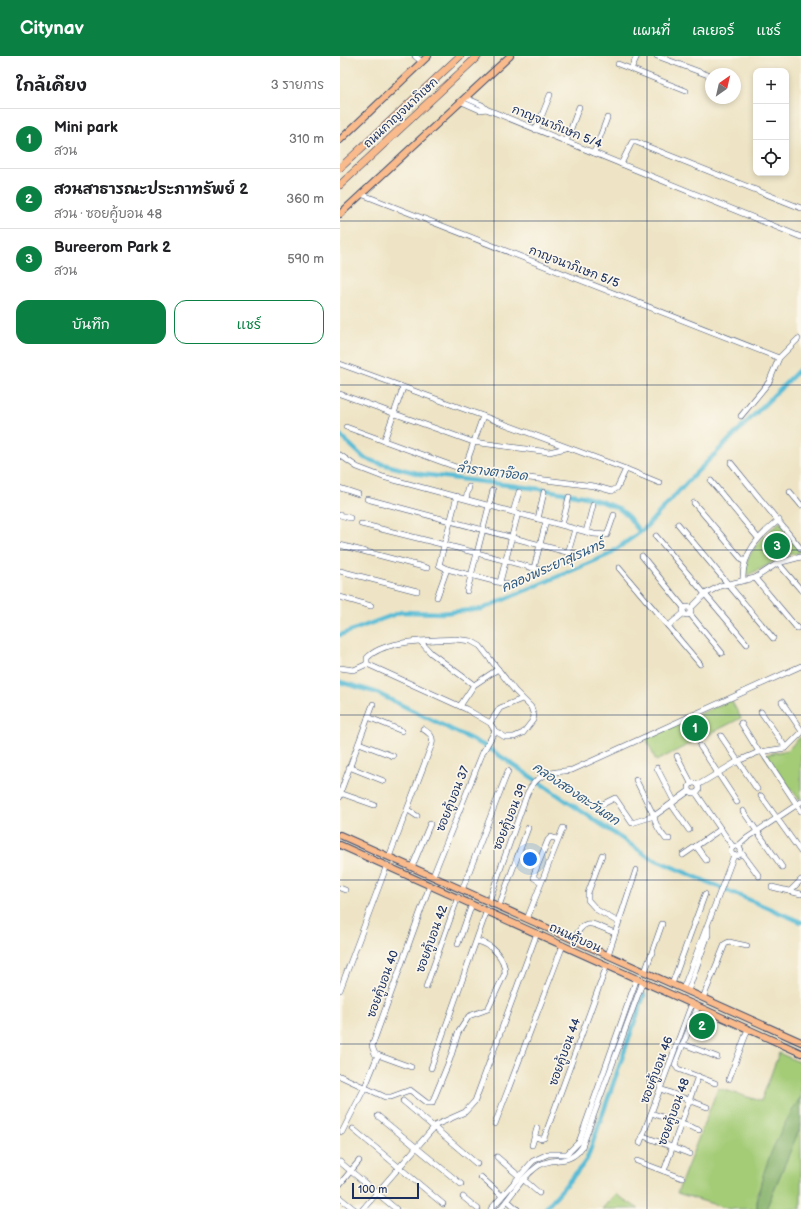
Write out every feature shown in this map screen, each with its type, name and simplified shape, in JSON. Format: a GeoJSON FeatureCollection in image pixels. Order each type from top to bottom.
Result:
{"type":"FeatureCollection","features":[{"type":"Feature","properties":{"kind":"highway","name":"ถนนกาญจนาภิเษก"},"geometry":{"type":"LineString","coordinates":[[340,168],[460,56]]}},
{"type":"Feature","properties":{"kind":"highway","name":"ถนนกาญจนาภิเษก"},"geometry":{"type":"LineString","coordinates":[[340,185],[478,56]]}},
{"type":"Feature","properties":{"kind":"main road"},"geometry":{"type":"LineString","coordinates":[[340,140],[428,56]]}},
{"type":"Feature","properties":{"kind":"main road"},"geometry":{"type":"LineString","coordinates":[[340,214],[510,56]]}},
{"type":"Feature","properties":{"kind":"main road","name":"ถนนคู้บอน"},"geometry":{"type":"LineString","coordinates":[[340,835],[801,1042]]}},
{"type":"Feature","properties":{"kind":"main road","name":"ถนนคู้บอน"},"geometry":{"type":"LineString","coordinates":[[340,844],[801,1053]]}},
{"type":"Feature","properties":{"kind":"street"},"geometry":{"type":"LineString","coordinates":[[415,56],[422,62]]}},
{"type":"Feature","properties":{"kind":"street"},"geometry":{"type":"LineString","coordinates":[[631,69],[637,56]]}},
{"type":"Feature","properties":{"kind":"street"},"geometry":{"type":"LineString","coordinates":[[657,56],[705,74]]}},
{"type":"Feature","properties":{"kind":"street"},"geometry":{"type":"LineString","coordinates":[[618,64],[686,90]]}},
{"type":"Feature","properties":{"kind":"street"},"geometry":{"type":"LineString","coordinates":[[536,130],[550,95]]}},
{"type":"Feature","properties":{"kind":"street","name":"กาญจนาภิเษก 5/4"},"geometry":{"type":"LineString","coordinates":[[464,100],[482,105],[486,109],[536,130],[801,237]]}},
{"type":"Feature","properties":{"kind":"street"},"geometry":{"type":"LineString","coordinates":[[566,142],[579,107]]}},
{"type":"Feature","properties":{"kind":"street"},"geometry":{"type":"LineString","coordinates":[[594,153],[608,118]]}},
{"type":"Feature","properties":{"kind":"street"},"geometry":{"type":"LineString","coordinates":[[621,164],[629,145],[636,142],[801,208]]}},
{"type":"Feature","properties":{"kind":"street","name":"กาญจนาภิเษก 5/5"},"geometry":{"type":"LineString","coordinates":[[362,194],[779,358]]}},
{"type":"Feature","properties":{"kind":"street"},"geometry":{"type":"LineString","coordinates":[[741,416],[769,382],[779,358],[798,339]]}},
{"type":"Feature","properties":{"kind":"street"},"geometry":{"type":"LineString","coordinates":[[340,364],[660,482]]}},
{"type":"Feature","properties":{"kind":"street"},"geometry":{"type":"LineString","coordinates":[[384,441],[403,388]]}},
{"type":"Feature","properties":{"kind":"street"},"geometry":{"type":"LineString","coordinates":[[340,394],[473,442],[549,452],[566,448]]}},
{"type":"Feature","properties":{"kind":"street"},"geometry":{"type":"LineString","coordinates":[[464,470],[483,416]]}},
{"type":"Feature","properties":{"kind":"street"},"geometry":{"type":"LineString","coordinates":[[346,427],[464,470],[594,486],[612,491],[617,488],[626,469]]}},
{"type":"Feature","properties":{"kind":"street"},"geometry":{"type":"LineString","coordinates":[[340,455],[357,468],[369,472],[586,532],[606,536],[614,515]]}},
{"type":"Feature","properties":{"kind":"street"},"geometry":{"type":"LineString","coordinates":[[731,463],[779,520],[801,549]]}},
{"type":"Feature","properties":{"kind":"street"},"geometry":{"type":"LineString","coordinates":[[711,481],[758,538]]}},
{"type":"Feature","properties":{"kind":"street"},"geometry":{"type":"LineString","coordinates":[[466,498],[469,487]]}},
{"type":"Feature","properties":{"kind":"street"},"geometry":{"type":"LineString","coordinates":[[340,488],[358,494]]}},
{"type":"Feature","properties":{"kind":"street"},"geometry":{"type":"LineString","coordinates":[[468,590],[493,490]]}},
{"type":"Feature","properties":{"kind":"street"},"geometry":{"type":"LineString","coordinates":[[500,582],[506,561],[519,492]]}},
{"type":"Feature","properties":{"kind":"street"},"geometry":{"type":"LineString","coordinates":[[538,519],[544,492]]}},
{"type":"Feature","properties":{"kind":"street"},"geometry":{"type":"LineString","coordinates":[[790,492],[801,505]]}},
{"type":"Feature","properties":{"kind":"street"},"geometry":{"type":"LineString","coordinates":[[458,496],[439,564],[447,569],[472,574],[509,585]]}},
{"type":"Feature","properties":{"kind":"street"},"geometry":{"type":"LineString","coordinates":[[562,525],[569,498]]}},
{"type":"Feature","properties":{"kind":"street"},"geometry":{"type":"LineString","coordinates":[[367,499],[578,555]]}},
{"type":"Feature","properties":{"kind":"street"},"geometry":{"type":"LineString","coordinates":[[694,502],[744,562]]}},
{"type":"Feature","properties":{"kind":"street"},"geometry":{"type":"LineString","coordinates":[[586,532],[593,505]]}},
{"type":"Feature","properties":{"kind":"street"},"geometry":{"type":"LineString","coordinates":[[340,515],[350,518]]}},
{"type":"Feature","properties":{"kind":"street"},"geometry":{"type":"LineString","coordinates":[[743,580],[744,562],[758,538],[779,520]]}},
{"type":"Feature","properties":{"kind":"street"},"geometry":{"type":"LineString","coordinates":[[534,568],[546,521]]}},
{"type":"Feature","properties":{"kind":"street"},"geometry":{"type":"LineString","coordinates":[[361,524],[544,571]]}},
{"type":"Feature","properties":{"kind":"street"},"geometry":{"type":"LineString","coordinates":[[678,524],[774,638]]}},
{"type":"Feature","properties":{"kind":"street"},"geometry":{"type":"LineString","coordinates":[[568,552],[575,529]]}},
{"type":"Feature","properties":{"kind":"street"},"geometry":{"type":"LineString","coordinates":[[656,536],[747,644]]}},
{"type":"Feature","properties":{"kind":"street"},"geometry":{"type":"LineString","coordinates":[[340,545],[427,568]]}},
{"type":"Feature","properties":{"kind":"street"},"geometry":{"type":"LineString","coordinates":[[642,556],[684,610],[690,611],[722,653]]}},
{"type":"Feature","properties":{"kind":"street"},"geometry":{"type":"LineString","coordinates":[[690,611],[706,594],[728,584],[755,578],[778,563],[801,557]]}},
{"type":"Feature","properties":{"kind":"street"},"geometry":{"type":"LineString","coordinates":[[778,563],[801,590]]}},
{"type":"Feature","properties":{"kind":"street"},"geometry":{"type":"LineString","coordinates":[[619,568],[700,664]]}},
{"type":"Feature","properties":{"kind":"street"},"geometry":{"type":"LineString","coordinates":[[437,597],[447,569]]}},
{"type":"Feature","properties":{"kind":"street"},"geometry":{"type":"LineString","coordinates":[[340,571],[417,591]]}},
{"type":"Feature","properties":{"kind":"street"},"geometry":{"type":"LineString","coordinates":[[755,578],[797,628]]}},
{"type":"Feature","properties":{"kind":"street"},"geometry":{"type":"LineString","coordinates":[[340,598],[371,606]]}},
{"type":"Feature","properties":{"kind":"street"},"geometry":{"type":"LineString","coordinates":[[668,626],[684,610]]}},
{"type":"Feature","properties":{"kind":"street"},"geometry":{"type":"LineString","coordinates":[[340,668],[354,670],[367,664],[460,706],[490,723],[495,731],[509,738],[519,736],[527,730],[534,716],[531,707],[522,699],[480,646],[471,641],[454,639],[403,642],[373,653],[368,658],[367,664]]}},
{"type":"Feature","properties":{"kind":"street"},"geometry":{"type":"LineString","coordinates":[[420,641],[431,653],[474,685]]}},
{"type":"Feature","properties":{"kind":"street","name":"ซอยคู้บอน 39"},"geometry":{"type":"LineString","coordinates":[[489,901],[532,785],[541,777],[554,771],[572,770],[598,759],[801,666]]}},
{"type":"Feature","properties":{"kind":"street"},"geometry":{"type":"LineString","coordinates":[[460,706],[474,685],[498,669]]}},
{"type":"Feature","properties":{"kind":"street"},"geometry":{"type":"LineString","coordinates":[[490,723],[500,708],[522,699]]}},
{"type":"Feature","properties":{"kind":"street"},"geometry":{"type":"LineString","coordinates":[[782,702],[801,730]]}},
{"type":"Feature","properties":{"kind":"street"},"geometry":{"type":"LineString","coordinates":[[374,704],[358,743],[341,792],[374,805]]}},
{"type":"Feature","properties":{"kind":"street"},"geometry":{"type":"LineString","coordinates":[[761,712],[786,748]]}},
{"type":"Feature","properties":{"kind":"street"},"geometry":{"type":"LineString","coordinates":[[368,717],[402,731]]}},
{"type":"Feature","properties":{"kind":"street"},"geometry":{"type":"LineString","coordinates":[[740,723],[799,803],[801,811]]}},
{"type":"Feature","properties":{"kind":"street"},"geometry":{"type":"LineString","coordinates":[[389,857],[433,741],[431,735],[422,729]]}},
{"type":"Feature","properties":{"kind":"street","name":"ซอยคู้บอน 37"},"geometry":{"type":"LineString","coordinates":[[433,876],[488,742],[495,731]]}},
{"type":"Feature","properties":{"kind":"street"},"geometry":{"type":"LineString","coordinates":[[691,784],[695,783],[698,785],[738,761],[760,752],[786,748],[801,733]]}},
{"type":"Feature","properties":{"kind":"street"},"geometry":{"type":"LineString","coordinates":[[721,736],[757,789]]}},
{"type":"Feature","properties":{"kind":"street"},"geometry":{"type":"LineString","coordinates":[[358,743],[393,756]]}},
{"type":"Feature","properties":{"kind":"street"},"geometry":{"type":"LineString","coordinates":[[700,746],[737,802]]}},
{"type":"Feature","properties":{"kind":"street"},"geometry":{"type":"LineString","coordinates":[[597,807],[615,798],[632,823],[654,816],[689,791],[691,784],[677,756]]}},
{"type":"Feature","properties":{"kind":"street"},"geometry":{"type":"LineString","coordinates":[[350,767],[384,781]]}},
{"type":"Feature","properties":{"kind":"street"},"geometry":{"type":"LineString","coordinates":[[657,768],[672,803],[689,830]]}},
{"type":"Feature","properties":{"kind":"street"},"geometry":{"type":"LineString","coordinates":[[462,890],[508,770]]}},
{"type":"Feature","properties":{"kind":"street"},"geometry":{"type":"LineString","coordinates":[[636,780],[654,816],[655,823],[666,839],[669,839]]}},
{"type":"Feature","properties":{"kind":"street"},"geometry":{"type":"LineString","coordinates":[[696,792],[699,789],[698,785]]}},
{"type":"Feature","properties":{"kind":"street"},"geometry":{"type":"LineString","coordinates":[[689,791],[692,793],[696,792]]}},
{"type":"Feature","properties":{"kind":"street"},"geometry":{"type":"LineString","coordinates":[[696,792],[721,829],[759,876]]}},
{"type":"Feature","properties":{"kind":"street"},"geometry":{"type":"LineString","coordinates":[[761,796],[801,852]]}},
{"type":"Feature","properties":{"kind":"street"},"geometry":{"type":"LineString","coordinates":[[686,990],[703,933],[708,927],[734,855],[731,852],[736,846],[799,803]]}},
{"type":"Feature","properties":{"kind":"street"},"geometry":{"type":"LineString","coordinates":[[408,810],[417,816]]}},
{"type":"Feature","properties":{"kind":"street"},"geometry":{"type":"LineString","coordinates":[[743,811],[782,867]]}},
{"type":"Feature","properties":{"kind":"street"},"geometry":{"type":"LineString","coordinates":[[412,867],[430,824]]}},
{"type":"Feature","properties":{"kind":"street"},"geometry":{"type":"LineString","coordinates":[[499,906],[528,828]]}},
{"type":"Feature","properties":{"kind":"street"},"geometry":{"type":"LineString","coordinates":[[527,919],[557,839],[563,828]]}},
{"type":"Feature","properties":{"kind":"street"},"geometry":{"type":"LineString","coordinates":[[684,855],[721,829]]}},
{"type":"Feature","properties":{"kind":"street"},"geometry":{"type":"LineString","coordinates":[[541,882],[534,878],[534,874],[548,840],[551,837],[557,839]]}},
{"type":"Feature","properties":{"kind":"street"},"geometry":{"type":"LineString","coordinates":[[696,846],[706,860]]}},
{"type":"Feature","properties":{"kind":"street"},"geometry":{"type":"LineString","coordinates":[[734,855],[739,855],[741,852]]}},
{"type":"Feature","properties":{"kind":"street"},"geometry":{"type":"LineString","coordinates":[[602,855],[588,893],[588,900],[597,910],[618,922]]}},
{"type":"Feature","properties":{"kind":"street"},"geometry":{"type":"LineString","coordinates":[[340,990],[386,865]]}},
{"type":"Feature","properties":{"kind":"street"},"geometry":{"type":"LineString","coordinates":[[608,955],[636,870]]}},
{"type":"Feature","properties":{"kind":"street"},"geometry":{"type":"LineString","coordinates":[[790,891],[801,880]]}},
{"type":"Feature","properties":{"kind":"street","name":"ซอยคู้บอน 40"},"geometry":{"type":"LineString","coordinates":[[378,1055],[373,1052],[372,1046],[430,885]]}},
{"type":"Feature","properties":{"kind":"street"},"geometry":{"type":"LineString","coordinates":[[772,887],[801,894]]}},
{"type":"Feature","properties":{"kind":"street"},"geometry":{"type":"LineString","coordinates":[[672,984],[705,894]]}},
{"type":"Feature","properties":{"kind":"street","name":"ซอยคู้บอน 42"},"geometry":{"type":"LineString","coordinates":[[426,987],[458,897]]}},
{"type":"Feature","properties":{"kind":"street"},"geometry":{"type":"LineString","coordinates":[[458,944],[472,904]]}},
{"type":"Feature","properties":{"kind":"street"},"geometry":{"type":"LineString","coordinates":[[431,1068],[487,910]]}},
{"type":"Feature","properties":{"kind":"street"},"geometry":{"type":"LineString","coordinates":[[574,940],[580,927],[585,924],[615,933]]}},
{"type":"Feature","properties":{"kind":"street"},"geometry":{"type":"LineString","coordinates":[[645,972],[662,924]]}},
{"type":"Feature","properties":{"kind":"street"},"geometry":{"type":"LineString","coordinates":[[363,1209],[415,1147],[434,1127],[442,1121],[465,1112],[475,1101],[537,933]]}},
{"type":"Feature","properties":{"kind":"street"},"geometry":{"type":"LineString","coordinates":[[340,1076],[388,1098],[410,1090],[427,1104],[431,1104],[434,1101],[458,1033],[469,1016],[488,1009],[505,973],[505,967],[497,952],[489,945],[477,941]]}},
{"type":"Feature","properties":{"kind":"street"},"geometry":{"type":"LineString","coordinates":[[704,998],[725,944],[729,942],[747,946]]}},
{"type":"Feature","properties":{"kind":"street"},"geometry":{"type":"LineString","coordinates":[[495,1124],[563,945]]}},
{"type":"Feature","properties":{"kind":"street","name":"ซอยคู้บอน 44"},"geometry":{"type":"LineString","coordinates":[[534,1137],[541,1139],[544,1138],[607,965]]}},
{"type":"Feature","properties":{"kind":"street"},"geometry":{"type":"LineString","coordinates":[[580,1146],[637,978]]}},
{"type":"Feature","properties":{"kind":"street"},"geometry":{"type":"LineString","coordinates":[[491,1209],[502,1196],[537,1166],[544,1163],[571,1158],[577,1154],[643,981]]}},
{"type":"Feature","properties":{"kind":"street","name":"ซอยคู้บอน 48"},"geometry":{"type":"LineString","coordinates":[[664,1171],[698,1076],[675,1066],[695,1005]]}},
{"type":"Feature","properties":{"kind":"street","name":"ซอยคู้บอน 46"},"geometry":{"type":"LineString","coordinates":[[640,1144],[695,1005]]}},
{"type":"Feature","properties":{"kind":"street"},"geometry":{"type":"LineString","coordinates":[[729,1079],[748,1029]]}},
{"type":"Feature","properties":{"kind":"street"},"geometry":{"type":"LineString","coordinates":[[683,1044],[717,1057]]}},
{"type":"Feature","properties":{"kind":"street"},"geometry":{"type":"LineString","coordinates":[[342,1132],[365,1088],[378,1055],[411,1066]]}},
{"type":"Feature","properties":{"kind":"street"},"geometry":{"type":"LineString","coordinates":[[698,1076],[715,1083]]}},
{"type":"Feature","properties":{"kind":"street"},"geometry":{"type":"LineString","coordinates":[[663,1090],[707,1107]]}},
{"type":"Feature","properties":{"kind":"street"},"geometry":{"type":"LineString","coordinates":[[403,1101],[477,1164]]}},
{"type":"Feature","properties":{"kind":"street"},"geometry":{"type":"LineString","coordinates":[[654,1114],[699,1130]]}},
{"type":"Feature","properties":{"kind":"street"},"geometry":{"type":"LineString","coordinates":[[378,1116],[461,1184]]}},
{"type":"Feature","properties":{"kind":"street"},"geometry":{"type":"LineString","coordinates":[[532,1145],[538,1128]]}},
{"type":"Feature","properties":{"kind":"street"},"geometry":{"type":"LineString","coordinates":[[354,1129],[443,1204]]}},
{"type":"Feature","properties":{"kind":"street"},"geometry":{"type":"LineString","coordinates":[[646,1137],[690,1154]]}},
{"type":"Feature","properties":{"kind":"street"},"geometry":{"type":"LineString","coordinates":[[498,1157],[539,1193]]}},
{"type":"Feature","properties":{"kind":"street"},"geometry":{"type":"LineString","coordinates":[[340,1184],[359,1161]]}},
{"type":"Feature","properties":{"kind":"street"},"geometry":{"type":"LineString","coordinates":[[637,1161],[682,1178]]}},
{"type":"Feature","properties":{"kind":"street"},"geometry":{"type":"LineString","coordinates":[[340,1162],[396,1209]]}},
{"type":"Feature","properties":{"kind":"street"},"geometry":{"type":"LineString","coordinates":[[481,1177],[502,1196]]}},
{"type":"Feature","properties":{"kind":"street"},"geometry":{"type":"LineString","coordinates":[[500,1209],[508,1200],[522,1178]]}},
{"type":"Feature","properties":{"kind":"street"},"geometry":{"type":"LineString","coordinates":[[463,1197],[478,1209]]}},
{"type":"Feature","properties":{"kind":"street"},"geometry":{"type":"LineString","coordinates":[[340,1198],[354,1209]]}},
{"type":"Feature","properties":{"kind":"street"},"geometry":{"type":"LineString","coordinates":[[508,1200],[517,1209]]}},
{"type":"Feature","properties":{"kind":"green space"},"geometry":{"type":"Polygon","coordinates":[[[780,522],[801,549],[799,553],[791,554],[744,576],[745,567],[756,546],[767,533],[780,522]]]}},
{"type":"Feature","properties":{"kind":"green space"},"geometry":{"type":"Polygon","coordinates":[[[731,700],[741,718],[656,761],[646,738],[731,700]]]}},
{"type":"Feature","properties":{"kind":"green space"},"geometry":{"type":"Polygon","coordinates":[[[801,736],[801,798],[799,799],[764,755],[788,750],[801,736]]]}},
{"type":"Feature","properties":{"kind":"green space"},"geometry":{"type":"Polygon","coordinates":[[[700,1008],[715,1016],[705,1040],[689,1034],[700,1008]]]}},
{"type":"Feature","properties":{"kind":"green space"},"geometry":{"type":"Polygon","coordinates":[[[779,1053],[801,1063],[801,1098],[757,1194],[757,1209],[729,1209],[677,1193],[718,1088],[761,1101],[779,1053]]]}},
{"type":"Feature","properties":{"kind":"green space"},"geometry":{"type":"Polygon","coordinates":[[[800,1098],[801,1124],[799,1130],[766,1209],[757,1209],[758,1195],[766,1166],[785,1123],[800,1098]]]}},
{"type":"Feature","properties":{"kind":"green space"},"geometry":{"type":"Polygon","coordinates":[[[801,1124],[801,1209],[766,1209],[799,1130],[801,1124]]]}},
{"type":"Feature","properties":{"kind":"green space"},"geometry":{"type":"Polygon","coordinates":[[[615,1194],[639,1209],[602,1209],[615,1194]]]}},
{"type":"Feature","properties":{"kind":"waterway","name":"คลองพระยาสุเรนทร์"},"geometry":{"type":"LineString","coordinates":[[340,635],[401,612],[442,613],[482,609],[608,555],[643,530],[693,476],[801,368]]}},
{"type":"Feature","properties":{"kind":"waterway","name":"ลำรางตาจ๊อด"},"geometry":{"type":"LineString","coordinates":[[340,435],[364,458],[420,474],[540,489],[582,496],[602,502],[618,508],[627,515],[640,532]]}},
{"type":"Feature","properties":{"kind":"waterway","name":"คลองสองตะวันตก"},"geometry":{"type":"LineString","coordinates":[[340,682],[375,692],[487,747],[649,857],[801,922]]}},
{"type":"Feature","properties":{"kind":"waterway"},"geometry":{"type":"LineString","coordinates":[[545,1209],[587,1159],[644,995]]}},
{"type":"Feature","properties":{"kind":"place","name":"Bureerom Park 2"},"geometry":{"type":"Point","coordinates":[777,546]}},
{"type":"Feature","properties":{"kind":"place","name":"Mini park"},"geometry":{"type":"Point","coordinates":[695,728]}},
{"type":"Feature","properties":{"kind":"place","name":"สวนสาธารณะประภาทรัพย์ 2"},"geometry":{"type":"Point","coordinates":[702,1026]}}]}
